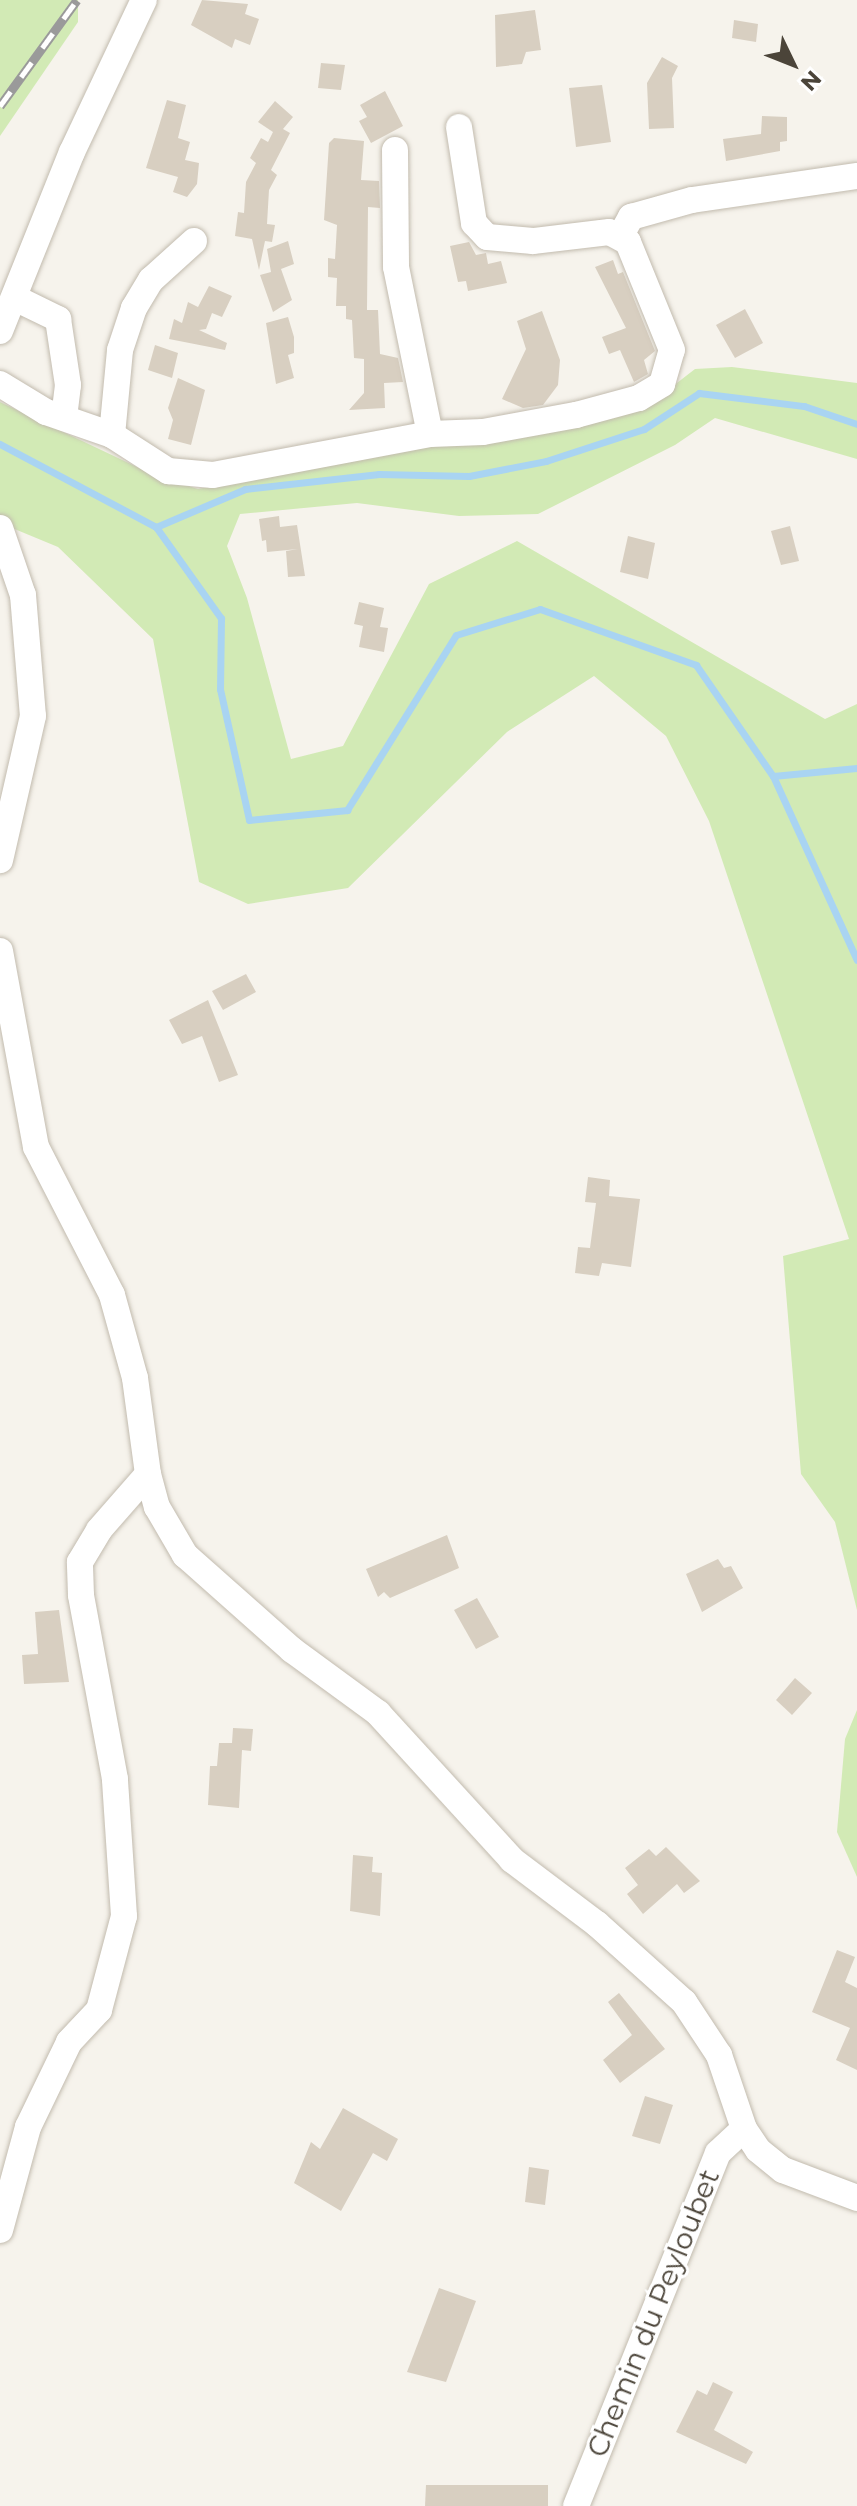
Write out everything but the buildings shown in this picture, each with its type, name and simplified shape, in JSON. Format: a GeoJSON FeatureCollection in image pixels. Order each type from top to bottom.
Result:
{"type":"FeatureCollection","features":[{"type":"Feature","properties":{"kind":"street"},"geometry":{"type":"LineString","coordinates":[[0,331],[17,299],[72,152],[144,0]]}},
{"type":"Feature","properties":{"kind":"street"},"geometry":{"type":"LineString","coordinates":[[0,384],[64,418],[112,435],[168,471],[213,475],[430,434],[483,432],[576,415],[639,398],[662,384],[672,350],[628,242],[621,235],[533,241],[487,237],[474,223],[459,127]]}},
{"type":"Feature","properties":{"kind":"street"},"geometry":{"type":"LineString","coordinates":[[395,150],[396,267],[430,434]]}},
{"type":"Feature","properties":{"kind":"street"},"geometry":{"type":"LineString","coordinates":[[621,235],[631,217],[692,200],[857,176]]}},
{"type":"Feature","properties":{"kind":"street"},"geometry":{"type":"LineString","coordinates":[[112,435],[120,350],[134,308],[151,280],[194,241]]}},
{"type":"Feature","properties":{"kind":"street"},"geometry":{"type":"LineString","coordinates":[[17,299],[58,319],[68,385],[64,418]]}},
{"type":"Feature","properties":{"kind":"street"},"geometry":{"type":"LineString","coordinates":[[0,528],[23,595],[33,716],[0,860]]}},
{"type":"Feature","properties":{"kind":"street"},"geometry":{"type":"LineString","coordinates":[[0,951],[36,1147],[112,1295],[135,1378],[148,1474],[157,1507],[185,1555],[292,1650],[378,1713],[512,1860],[597,1924],[684,2002],[719,2055],[744,2129],[758,2150],[783,2170],[857,2198]]}},
{"type":"Feature","properties":{"kind":"street"},"geometry":{"type":"LineString","coordinates":[[0,2230],[28,2127],[69,2042],[99,2010],[124,1916],[115,1779],[81,1595],[80,1562],[99,1530],[148,1474]]}},
{"type":"Feature","properties":{"kind":"street","name":"Chemin du Peyloubet"},"geometry":{"type":"LineString","coordinates":[[576,2506],[718,2153],[744,2129]]}},
{"type":"Feature","properties":{"kind":"green space"},"geometry":{"type":"Polygon","coordinates":[[[0,0],[78,0],[78,22],[0,136],[0,0]]]}},
{"type":"Feature","properties":{"kind":"green space"},"geometry":{"type":"Polygon","coordinates":[[[732,367],[857,383],[857,459],[715,418],[675,445],[538,514],[459,516],[357,503],[240,514],[227,546],[247,598],[291,759],[343,746],[429,584],[517,541],[825,719],[857,704],[857,1610],[835,1522],[801,1474],[783,1256],[849,1239],[709,821],[666,736],[594,676],[507,732],[348,888],[248,904],[199,882],[153,639],[58,547],[0,523],[0,402],[156,476],[198,489],[655,400],[695,369],[732,367]]]}},
{"type":"Feature","properties":{"kind":"green space"},"geometry":{"type":"Polygon","coordinates":[[[857,1710],[857,1877],[837,1832],[845,1739],[857,1710]]]}},
{"type":"Feature","properties":{"kind":"waterway"},"geometry":{"type":"LineString","coordinates":[[156,527],[245,489],[379,474],[469,476],[546,461],[644,429],[699,393],[804,406],[857,424]]}},
{"type":"Feature","properties":{"kind":"waterway"},"geometry":{"type":"LineString","coordinates":[[0,444],[156,527],[221,618],[220,689],[249,820],[347,810],[456,635],[540,609],[696,665],[773,776],[857,960]]}},
{"type":"Feature","properties":{"kind":"waterway"},"geometry":{"type":"LineString","coordinates":[[773,776],[857,768]]}},
{"type":"Feature","properties":{"kind":"railway"},"geometry":{"type":"LineString","coordinates":[[0,106],[77,0]]}}]}
